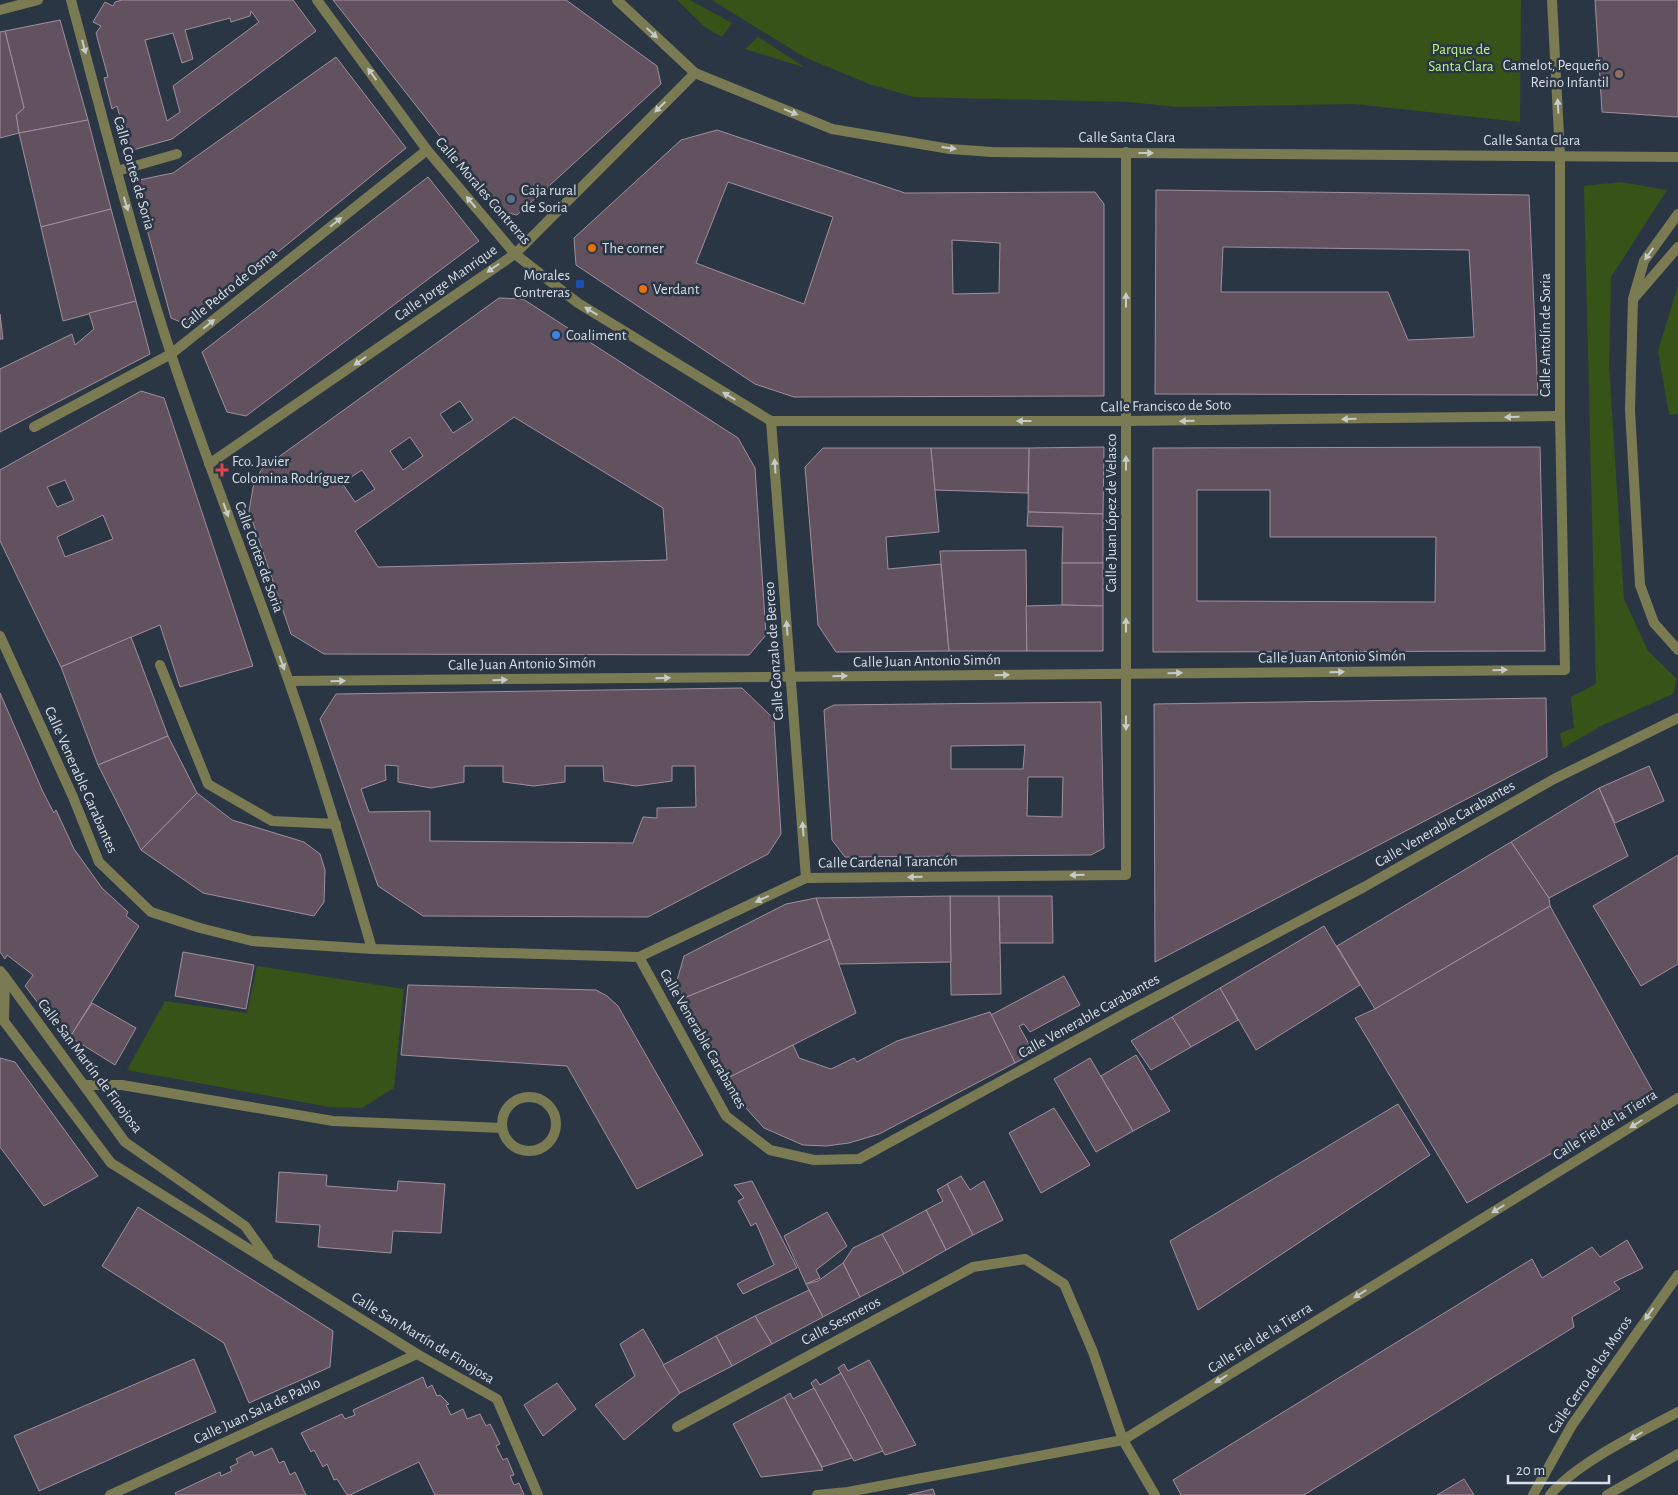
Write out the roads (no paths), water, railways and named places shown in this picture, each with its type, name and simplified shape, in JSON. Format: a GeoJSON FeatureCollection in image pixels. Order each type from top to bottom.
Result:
{"type":"FeatureCollection","features":[{"type":"Feature","properties":{"kind":"street"},"geometry":{"type":"LineString","coordinates":[[0,10],[38,0]]}},
{"type":"Feature","properties":{"kind":"street","name":"Calle Cortes de Soria"},"geometry":{"type":"LineString","coordinates":[[71,0],[116,172],[171,354],[289,682],[336,824],[372,950]]}},
{"type":"Feature","properties":{"kind":"street","name":"Calle Morales Contreras"},"geometry":{"type":"LineString","coordinates":[[317,0],[427,150],[515,254],[578,303],[771,421]]}},
{"type":"Feature","properties":{"kind":"street","name":"Calle Santa Clara"},"geometry":{"type":"LineString","coordinates":[[617,0],[694,72],[832,129],[950,149],[992,152],[1678,157]]}},
{"type":"Feature","properties":{"kind":"street","name":"Calle Antolín de Soria"},"geometry":{"type":"LineString","coordinates":[[1552,0],[1560,155],[1560,416],[1565,670]]}},
{"type":"Feature","properties":{"kind":"street","name":"Calle Jorge Manrique"},"geometry":{"type":"LineString","coordinates":[[209,464],[515,254],[694,72]]}},
{"type":"Feature","properties":{"kind":"street","name":"Calle Pedro de Osma"},"geometry":{"type":"LineString","coordinates":[[34,427],[171,354],[427,150]]}},
{"type":"Feature","properties":{"kind":"street","name":"Calle Juan López de Velasco"},"geometry":{"type":"LineString","coordinates":[[1126,152],[1126,874]]}},
{"type":"Feature","properties":{"kind":"street"},"geometry":{"type":"LineString","coordinates":[[116,172],[178,154]]}},
{"type":"Feature","properties":{"kind":"street"},"geometry":{"type":"LineString","coordinates":[[1678,214],[1644,261],[1633,299],[1630,410],[1640,585],[1654,623],[1678,650]]}},
{"type":"Feature","properties":{"kind":"street"},"geometry":{"type":"LineString","coordinates":[[1633,299],[1678,247]]}},
{"type":"Feature","properties":{"kind":"street","name":"Calle Francisco de Soto"},"geometry":{"type":"LineString","coordinates":[[771,421],[1126,421],[1560,416]]}},
{"type":"Feature","properties":{"kind":"street","name":"Calle Gonzalo de Berceo"},"geometry":{"type":"LineString","coordinates":[[771,421],[806,878]]}},
{"type":"Feature","properties":{"kind":"street","name":"Calle Venerable Carabantes"},"geometry":{"type":"LineString","coordinates":[[0,636],[74,797],[99,862],[152,912],[200,928],[252,941],[372,950],[639,956],[726,1116],[770,1150],[814,1160],[859,1159],[1128,1011],[1364,888],[1554,779],[1678,718]]}},
{"type":"Feature","properties":{"kind":"street"},"geometry":{"type":"LineString","coordinates":[[160,665],[208,784],[272,822],[336,824]]}},
{"type":"Feature","properties":{"kind":"street","name":"Calle Juan Antonio Simón"},"geometry":{"type":"LineString","coordinates":[[289,682],[1565,670]]}},
{"type":"Feature","properties":{"kind":"street","name":"Calle Cardenal Tarancón"},"geometry":{"type":"LineString","coordinates":[[639,956],[806,878],[1126,874]]}},
{"type":"Feature","properties":{"kind":"street","name":"Calle San Martín de Finojosa"},"geometry":{"type":"LineString","coordinates":[[2,974],[1,1020],[112,1163],[417,1354],[497,1399],[538,1495]]}},
{"type":"Feature","properties":{"kind":"street","name":"Calle San Martín de Finojosa"},"geometry":{"type":"LineString","coordinates":[[2,974],[125,1142],[245,1226],[271,1263]]}},
{"type":"Feature","properties":{"kind":"street"},"geometry":{"type":"LineString","coordinates":[[84,1085],[122,1086],[333,1121],[502,1128]]}},
{"type":"Feature","properties":{"kind":"street"},"geometry":{"type":"LineString","coordinates":[[528,1097],[546,1102],[555,1118],[553,1136],[540,1149],[532,1151],[515,1147],[504,1136],[502,1128],[502,1119],[511,1103],[528,1097]]}},
{"type":"Feature","properties":{"kind":"street","name":"Calle Fiel de la Tierra"},"geometry":{"type":"LineString","coordinates":[[817,1495],[848,1492],[1123,1440],[1678,1098]]}},
{"type":"Feature","properties":{"kind":"street","name":"Calle Sesmeros"},"geometry":{"type":"LineString","coordinates":[[677,1427],[973,1267],[1025,1259],[1064,1284],[1093,1352],[1123,1440]]}},
{"type":"Feature","properties":{"kind":"street","name":"Calle Cerro de los Moros"},"geometry":{"type":"LineString","coordinates":[[1533,1495],[1572,1425],[1678,1275]]}},
{"type":"Feature","properties":{"kind":"street","name":"Calle Juan Sala de Pablo"},"geometry":{"type":"LineString","coordinates":[[110,1495],[417,1354]]}},
{"type":"Feature","properties":{"kind":"street"},"geometry":{"type":"LineString","coordinates":[[1550,1495],[1557,1486],[1594,1460],[1678,1412]]}},
{"type":"Feature","properties":{"kind":"street"},"geometry":{"type":"LineString","coordinates":[[1123,1440],[1155,1495]]}},
{"type":"Feature","properties":{"kind":"street"},"geometry":{"type":"LineString","coordinates":[[1607,1495],[1678,1454]]}},
{"type":"Feature","properties":{"kind":"place","name":"Camelot, Pequeño Reino Infantil"},"geometry":{"type":"Point","coordinates":[1619,74]}},
{"type":"Feature","properties":{"kind":"place","name":"Caja rural de Soria"},"geometry":{"type":"Point","coordinates":[511,199]}},
{"type":"Feature","properties":{"kind":"place","name":"The corner"},"geometry":{"type":"Point","coordinates":[592,248]}},
{"type":"Feature","properties":{"kind":"place","name":"Morales Contreras"},"geometry":{"type":"Point","coordinates":[580,284]}},
{"type":"Feature","properties":{"kind":"place","name":"Verdant"},"geometry":{"type":"Point","coordinates":[643,289]}},
{"type":"Feature","properties":{"kind":"place","name":"Coaliment"},"geometry":{"type":"Point","coordinates":[556,335]}},
{"type":"Feature","properties":{"kind":"place","name":"Fco. Javier Colomina Rodríguez"},"geometry":{"type":"Point","coordinates":[222,470]}},
{"type":"Feature","properties":{"kind":"park label","name":"Parque de Santa Clara"},"geometry":{"type":"Point","coordinates":[1461,58]}}]}
